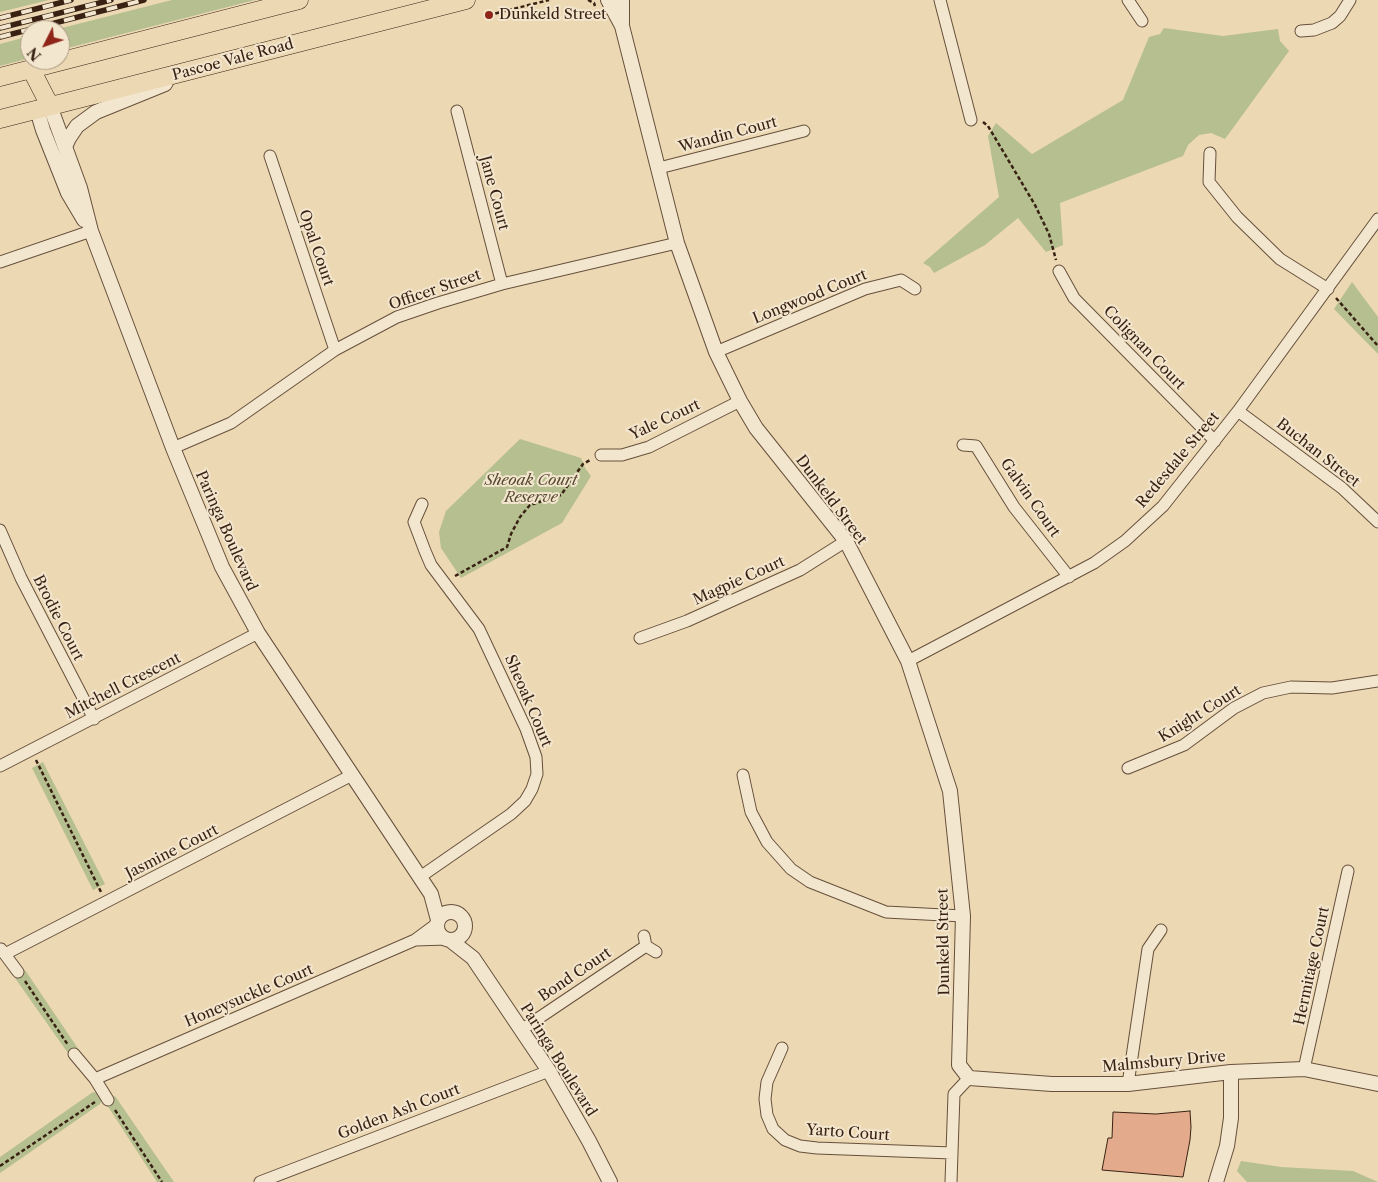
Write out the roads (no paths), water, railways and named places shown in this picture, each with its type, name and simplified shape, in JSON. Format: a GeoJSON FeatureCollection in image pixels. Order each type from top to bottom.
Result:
{"type":"FeatureCollection","features":[{"type":"Feature","properties":{"kind":"main road"},"geometry":{"type":"LineString","coordinates":[[70,59],[300,0]]}},
{"type":"Feature","properties":{"kind":"main road","name":"Pascoe Vale Road"},"geometry":{"type":"LineString","coordinates":[[0,119],[466,0]]}},
{"type":"Feature","properties":{"kind":"main road"},"geometry":{"type":"LineString","coordinates":[[0,77],[27,70]]}},
{"type":"Feature","properties":{"kind":"main road"},"geometry":{"type":"LineString","coordinates":[[31,70],[44,108]]}},
{"type":"Feature","properties":{"kind":"street","name":"Dunkeld Street"},"geometry":{"type":"LineString","coordinates":[[608,0],[622,26],[677,243],[716,352],[740,401],[756,428],[846,541],[908,660],[950,791],[963,916],[959,1065],[969,1078]]}},
{"type":"Feature","properties":{"kind":"street","name":"Dunkeld Street"},"geometry":{"type":"LineString","coordinates":[[622,0],[622,26]]}},
{"type":"Feature","properties":{"kind":"street"},"geometry":{"type":"LineString","coordinates":[[940,0],[971,120]]}},
{"type":"Feature","properties":{"kind":"street"},"geometry":{"type":"LineString","coordinates":[[1128,0],[1142,20]]}},
{"type":"Feature","properties":{"kind":"street"},"geometry":{"type":"LineString","coordinates":[[1301,31],[1314,30],[1332,23],[1340,16],[1350,0]]}},
{"type":"Feature","properties":{"kind":"street"},"geometry":{"type":"LineString","coordinates":[[65,147],[68,138],[77,126],[96,112],[165,84],[169,77]]}},
{"type":"Feature","properties":{"kind":"street","name":"Paringa Boulevard"},"geometry":{"type":"LineString","coordinates":[[44,108],[65,147],[80,188],[91,231],[173,448],[222,568],[258,633],[431,894],[453,912]]}},
{"type":"Feature","properties":{"kind":"street","name":"Paringa Boulevard"},"geometry":{"type":"LineString","coordinates":[[44,108],[42,130],[68,193],[91,231]]}},
{"type":"Feature","properties":{"kind":"street","name":"Jane Court"},"geometry":{"type":"LineString","coordinates":[[456,111],[502,284]]}},
{"type":"Feature","properties":{"kind":"street","name":"Wandin Court"},"geometry":{"type":"LineString","coordinates":[[659,168],[804,131]]}},
{"type":"Feature","properties":{"kind":"street"},"geometry":{"type":"LineString","coordinates":[[1210,153],[1209,182],[1237,217],[1280,259],[1328,289]]}},
{"type":"Feature","properties":{"kind":"street","name":"Opal Court"},"geometry":{"type":"LineString","coordinates":[[270,156],[335,350]]}},
{"type":"Feature","properties":{"kind":"street","name":"Redesdale Street"},"geometry":{"type":"LineString","coordinates":[[908,660],[1094,563],[1125,540],[1164,506],[1238,411],[1378,219]]}},
{"type":"Feature","properties":{"kind":"street"},"geometry":{"type":"LineString","coordinates":[[0,262],[91,231]]}},
{"type":"Feature","properties":{"kind":"street","name":"Officer Street"},"geometry":{"type":"LineString","coordinates":[[173,448],[231,423],[335,350],[397,317],[502,284],[677,243]]}},
{"type":"Feature","properties":{"kind":"street","name":"Colignan Court"},"geometry":{"type":"LineString","coordinates":[[1059,271],[1074,298],[1215,441]]}},
{"type":"Feature","properties":{"kind":"street","name":"Longwood Court"},"geometry":{"type":"LineString","coordinates":[[716,352],[865,289],[901,280],[915,289]]}},
{"type":"Feature","properties":{"kind":"street","name":"Yale Court"},"geometry":{"type":"LineString","coordinates":[[601,455],[622,455],[648,447],[740,401]]}},
{"type":"Feature","properties":{"kind":"street","name":"Buchan Street"},"geometry":{"type":"LineString","coordinates":[[1238,411],[1342,488],[1378,522]]}},
{"type":"Feature","properties":{"kind":"street","name":"Galvin Court"},"geometry":{"type":"LineString","coordinates":[[963,445],[976,446],[1014,507],[1069,577]]}},
{"type":"Feature","properties":{"kind":"street","name":"Sheoak Court"},"geometry":{"type":"LineString","coordinates":[[420,877],[511,814],[525,802],[537,774],[536,757],[526,729],[479,629],[431,565],[414,522],[422,504]]}},
{"type":"Feature","properties":{"kind":"street","name":"Brodie Court"},"geometry":{"type":"LineString","coordinates":[[0,530],[21,578],[94,718]]}},
{"type":"Feature","properties":{"kind":"street","name":"Magpie Court"},"geometry":{"type":"LineString","coordinates":[[640,638],[687,621],[800,570],[846,541]]}},
{"type":"Feature","properties":{"kind":"street","name":"Mitchell Crescent"},"geometry":{"type":"LineString","coordinates":[[0,766],[258,633]]}},
{"type":"Feature","properties":{"kind":"street","name":"Knight Court"},"geometry":{"type":"LineString","coordinates":[[1128,768],[1184,745],[1234,708],[1263,693],[1291,687],[1332,688],[1378,681]]}},
{"type":"Feature","properties":{"kind":"street","name":"Jasmine Court"},"geometry":{"type":"LineString","coordinates":[[18,972],[2,951],[106,902],[352,775]]}},
{"type":"Feature","properties":{"kind":"street"},"geometry":{"type":"LineString","coordinates":[[743,775],[751,812],[767,842],[791,869],[810,882],[886,912],[963,916]]}},
{"type":"Feature","properties":{"kind":"street","name":"Hermitage Court"},"geometry":{"type":"LineString","coordinates":[[1304,1069],[1348,870]]}},
{"type":"Feature","properties":{"kind":"street","name":"Paringa Boulevard"},"geometry":{"type":"LineString","coordinates":[[431,894],[438,922]]}},
{"type":"Feature","properties":{"kind":"street"},"geometry":{"type":"LineString","coordinates":[[453,912],[462,918],[465,928],[460,937],[448,939],[439,933],[438,922],[444,914],[453,912]]}},
{"type":"Feature","properties":{"kind":"street","name":"Honeysuckle Court"},"geometry":{"type":"LineString","coordinates":[[96,1079],[415,940],[438,922]]}},
{"type":"Feature","properties":{"kind":"street","name":"Paringa Boulevard"},"geometry":{"type":"LineString","coordinates":[[465,928],[473,958],[549,1071],[610,1182]]}},
{"type":"Feature","properties":{"kind":"street"},"geometry":{"type":"LineString","coordinates":[[1128,1084],[1148,949],[1161,930]]}},
{"type":"Feature","properties":{"kind":"street","name":"Paringa Boulevard"},"geometry":{"type":"LineString","coordinates":[[448,939],[473,958]]}},
{"type":"Feature","properties":{"kind":"street","name":"Honeysuckle Court"},"geometry":{"type":"LineString","coordinates":[[415,940],[448,939]]}},
{"type":"Feature","properties":{"kind":"street","name":"Bond Court"},"geometry":{"type":"LineString","coordinates":[[521,1030],[648,944]]}},
{"type":"Feature","properties":{"kind":"street","name":"Yarto Court"},"geometry":{"type":"LineString","coordinates":[[782,1048],[768,1082],[765,1099],[767,1115],[773,1129],[785,1140],[800,1146],[817,1148],[952,1153]]}},
{"type":"Feature","properties":{"kind":"street"},"geometry":{"type":"LineString","coordinates":[[74,1054],[96,1079],[106,1098]]}},
{"type":"Feature","properties":{"kind":"street","name":"Malmsbury Drive"},"geometry":{"type":"LineString","coordinates":[[969,1078],[1052,1084],[1128,1084],[1231,1072],[1304,1069],[1378,1084]]}},
{"type":"Feature","properties":{"kind":"street","name":"Golden Ash Court"},"geometry":{"type":"LineString","coordinates":[[260,1182],[549,1071]]}},
{"type":"Feature","properties":{"kind":"street"},"geometry":{"type":"LineString","coordinates":[[1216,1182],[1227,1146],[1231,1072]]}},
{"type":"Feature","properties":{"kind":"street"},"geometry":{"type":"LineString","coordinates":[[951,1182],[954,1094],[969,1078]]}},
{"type":"Feature","properties":{"kind":"railway"},"geometry":{"type":"LineString","coordinates":[[0,18],[71,0]]}},
{"type":"Feature","properties":{"kind":"railway"},"geometry":{"type":"LineString","coordinates":[[0,28],[111,0]]}},
{"type":"Feature","properties":{"kind":"railway"},"geometry":{"type":"LineString","coordinates":[[0,37],[144,0]]}},
{"type":"Feature","properties":{"kind":"place","name":"Dunkeld Street"},"geometry":{"type":"Point","coordinates":[489,15]}},
{"type":"Feature","properties":{"kind":"park label","name":"Sheoak Court Reserve"},"geometry":{"type":"Point","coordinates":[531,490]}}]}
